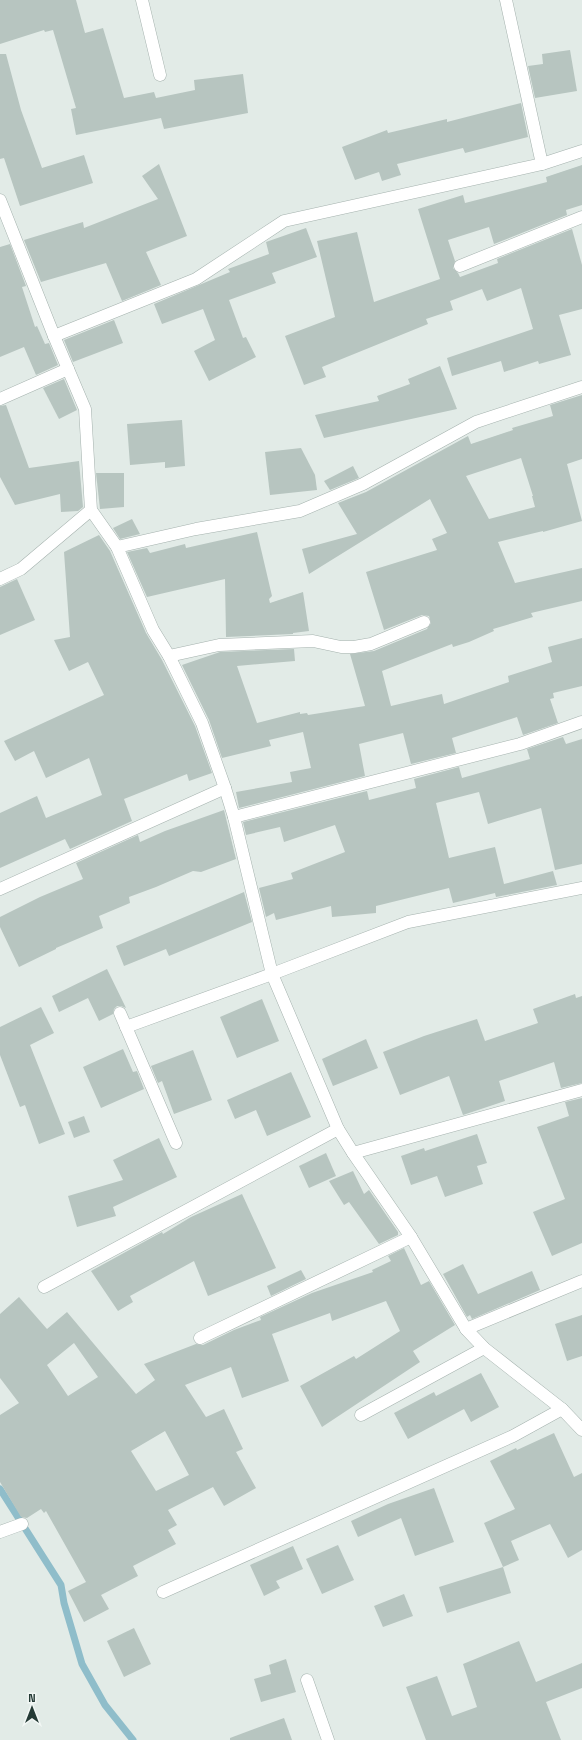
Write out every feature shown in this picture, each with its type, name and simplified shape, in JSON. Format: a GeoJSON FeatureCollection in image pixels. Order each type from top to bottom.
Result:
{"type":"FeatureCollection","features":[{"type":"Feature","properties":{"kind":"street"},"geometry":{"type":"LineString","coordinates":[[142,0],[160,74]]}},
{"type":"Feature","properties":{"kind":"street"},"geometry":{"type":"LineString","coordinates":[[506,0],[542,164]]}},
{"type":"Feature","properties":{"kind":"street"},"geometry":{"type":"LineString","coordinates":[[54,336],[196,279],[284,221],[542,164],[582,151]]}},
{"type":"Feature","properties":{"kind":"street"},"geometry":{"type":"LineString","coordinates":[[0,200],[3,219],[85,409],[91,510],[117,547],[153,630],[202,723],[226,788],[234,816],[272,974],[338,1129],[411,1237],[466,1329],[484,1348],[562,1409],[582,1430]]}},
{"type":"Feature","properties":{"kind":"street"},"geometry":{"type":"LineString","coordinates":[[460,266],[582,217]]}},
{"type":"Feature","properties":{"kind":"street"},"geometry":{"type":"LineString","coordinates":[[0,399],[68,369]]}},
{"type":"Feature","properties":{"kind":"street"},"geometry":{"type":"LineString","coordinates":[[117,547],[196,529],[300,511],[363,484],[476,422],[582,387]]}},
{"type":"Feature","properties":{"kind":"street"},"geometry":{"type":"LineString","coordinates":[[0,579],[21,569],[91,510]]}},
{"type":"Feature","properties":{"kind":"street"},"geometry":{"type":"LineString","coordinates":[[168,656],[219,645],[313,641],[341,647],[371,644],[424,622]]}},
{"type":"Feature","properties":{"kind":"street"},"geometry":{"type":"LineString","coordinates":[[234,816],[520,744],[582,722]]}},
{"type":"Feature","properties":{"kind":"street"},"geometry":{"type":"LineString","coordinates":[[0,889],[226,788]]}},
{"type":"Feature","properties":{"kind":"street"},"geometry":{"type":"LineString","coordinates":[[126,1027],[272,974],[408,922],[582,888]]}},
{"type":"Feature","properties":{"kind":"street"},"geometry":{"type":"LineString","coordinates":[[120,1013],[176,1143]]}},
{"type":"Feature","properties":{"kind":"street"},"geometry":{"type":"LineString","coordinates":[[353,1153],[582,1090]]}},
{"type":"Feature","properties":{"kind":"street"},"geometry":{"type":"LineString","coordinates":[[44,1286],[338,1129]]}},
{"type":"Feature","properties":{"kind":"street"},"geometry":{"type":"LineString","coordinates":[[200,1338],[411,1237]]}},
{"type":"Feature","properties":{"kind":"street"},"geometry":{"type":"LineString","coordinates":[[466,1329],[582,1281]]}},
{"type":"Feature","properties":{"kind":"street"},"geometry":{"type":"LineString","coordinates":[[361,1415],[484,1348]]}},
{"type":"Feature","properties":{"kind":"street"},"geometry":{"type":"LineString","coordinates":[[163,1592],[513,1436],[562,1409]]}},
{"type":"Feature","properties":{"kind":"street"},"geometry":{"type":"LineString","coordinates":[[0,1532],[22,1524]]}},
{"type":"Feature","properties":{"kind":"street"},"geometry":{"type":"LineString","coordinates":[[307,1680],[328,1740]]}},
{"type":"Feature","properties":{"kind":"building"},"geometry":{"type":"Polygon","coordinates":[[[0,0],[76,0],[85,33],[103,28],[124,98],[154,92],[156,98],[195,90],[194,80],[243,74],[248,113],[164,129],[161,118],[76,135],[71,109],[76,108],[53,30],[45,32],[44,30],[0,44],[0,0]]]}},
{"type":"Feature","properties":{"kind":"building"},"geometry":{"type":"Polygon","coordinates":[[[570,50],[577,91],[535,98],[528,66],[543,64],[542,54],[570,50]]]}},
{"type":"Feature","properties":{"kind":"building"},"geometry":{"type":"Polygon","coordinates":[[[0,54],[6,54],[21,110],[42,168],[84,155],[93,183],[20,206],[4,158],[0,159],[0,54]]]}},
{"type":"Feature","properties":{"kind":"building"},"geometry":{"type":"Polygon","coordinates":[[[521,103],[528,137],[465,153],[463,148],[397,164],[401,175],[382,181],[379,172],[355,180],[342,147],[387,130],[388,133],[447,119],[447,122],[521,103]]]}},
{"type":"Feature","properties":{"kind":"building"},"geometry":{"type":"Polygon","coordinates":[[[159,164],[187,236],[146,252],[161,285],[122,301],[106,263],[41,282],[24,240],[83,222],[84,228],[158,199],[142,176],[159,164]]]}},
{"type":"Feature","properties":{"kind":"building"},"geometry":{"type":"Polygon","coordinates":[[[582,165],[582,205],[566,210],[567,215],[494,244],[489,227],[448,240],[455,261],[453,268],[460,277],[498,263],[497,259],[572,229],[582,265],[582,309],[559,315],[571,355],[539,364],[538,361],[504,372],[501,361],[452,376],[447,358],[533,329],[521,288],[487,301],[482,289],[450,301],[453,310],[426,319],[428,324],[322,367],[326,377],[304,385],[285,336],[335,317],[317,241],[357,232],[374,302],[440,279],[418,209],[463,195],[465,203],[547,182],[546,177],[582,165]]]}},
{"type":"Feature","properties":{"kind":"building"},"geometry":{"type":"Polygon","coordinates":[[[306,228],[317,257],[272,273],[276,283],[229,300],[243,338],[246,337],[256,357],[209,381],[194,351],[215,340],[203,309],[162,324],[154,304],[230,272],[228,269],[269,254],[266,242],[306,228]]]}},
{"type":"Feature","properties":{"kind":"building"},"geometry":{"type":"Polygon","coordinates":[[[10,244],[26,286],[22,287],[35,327],[37,326],[45,344],[49,343],[58,365],[36,375],[24,347],[0,357],[0,247],[10,244]]]}},
{"type":"Feature","properties":{"kind":"building"},"geometry":{"type":"Polygon","coordinates":[[[114,320],[123,343],[73,362],[64,340],[114,320]]]}},
{"type":"Feature","properties":{"kind":"building"},"geometry":{"type":"Polygon","coordinates":[[[440,366],[457,409],[324,438],[315,415],[379,401],[377,396],[410,384],[408,379],[440,366]]]}},
{"type":"Feature","properties":{"kind":"building"},"geometry":{"type":"Polygon","coordinates":[[[64,379],[77,410],[59,419],[43,388],[64,379]]]}},
{"type":"Feature","properties":{"kind":"building"},"geometry":{"type":"Polygon","coordinates":[[[582,395],[582,459],[567,464],[582,521],[543,532],[498,542],[515,583],[582,568],[582,601],[531,613],[533,617],[493,629],[494,631],[469,642],[453,647],[452,644],[382,671],[391,706],[442,694],[444,704],[509,682],[508,676],[552,662],[548,647],[582,638],[582,686],[553,693],[554,698],[550,699],[558,723],[523,735],[517,717],[452,738],[456,753],[411,764],[403,733],[359,744],[365,776],[239,808],[236,792],[292,782],[290,772],[311,768],[303,732],[269,740],[271,746],[222,758],[209,720],[182,665],[220,652],[294,649],[295,661],[237,666],[257,723],[300,712],[300,714],[307,713],[308,715],[365,706],[350,654],[374,651],[427,629],[431,623],[429,616],[422,615],[384,630],[366,572],[437,550],[432,539],[447,533],[430,499],[309,574],[302,549],[357,534],[338,503],[366,492],[468,436],[471,444],[513,430],[512,428],[553,416],[550,405],[582,395]],[[521,458],[466,476],[489,519],[535,507],[521,458]]]}},
{"type":"Feature","properties":{"kind":"building"},"geometry":{"type":"Polygon","coordinates":[[[6,405],[29,468],[79,461],[83,507],[78,511],[61,512],[60,494],[15,505],[0,477],[0,406],[6,405]]]}},
{"type":"Feature","properties":{"kind":"building"},"geometry":{"type":"Polygon","coordinates":[[[182,420],[185,466],[165,468],[165,462],[130,465],[127,424],[182,420]]]}},
{"type":"Feature","properties":{"kind":"building"},"geometry":{"type":"Polygon","coordinates":[[[301,448],[315,475],[317,490],[270,495],[265,452],[301,448]]]}},
{"type":"Feature","properties":{"kind":"building"},"geometry":{"type":"Polygon","coordinates":[[[353,466],[359,478],[330,490],[324,481],[353,466]]]}},
{"type":"Feature","properties":{"kind":"building"},"geometry":{"type":"Polygon","coordinates":[[[96,473],[124,473],[124,507],[100,509],[96,473]]]}},
{"type":"Feature","properties":{"kind":"building"},"geometry":{"type":"Polygon","coordinates":[[[132,519],[140,534],[120,539],[113,528],[132,519]]]}},
{"type":"Feature","properties":{"kind":"building"},"geometry":{"type":"Polygon","coordinates":[[[257,532],[272,596],[269,599],[270,603],[303,592],[309,631],[293,634],[226,637],[225,579],[147,597],[127,552],[147,548],[150,553],[185,544],[186,548],[257,532]]]}},
{"type":"Feature","properties":{"kind":"building"},"geometry":{"type":"Polygon","coordinates":[[[99,535],[110,551],[146,633],[162,660],[195,726],[212,773],[189,781],[187,774],[124,799],[132,821],[70,849],[65,839],[0,868],[0,813],[37,796],[46,818],[102,795],[89,758],[46,778],[34,751],[15,761],[4,741],[104,695],[88,662],[69,671],[54,640],[70,637],[64,552],[99,535]]]}},
{"type":"Feature","properties":{"kind":"building"},"geometry":{"type":"Polygon","coordinates":[[[17,579],[35,620],[0,635],[0,587],[17,579]]]}},
{"type":"Feature","properties":{"kind":"building"},"geometry":{"type":"Polygon","coordinates":[[[563,737],[566,744],[582,739],[582,864],[555,870],[541,808],[488,824],[479,792],[436,803],[449,858],[495,847],[504,884],[553,871],[557,885],[496,897],[495,893],[453,903],[449,888],[376,906],[376,913],[332,917],[331,906],[276,920],[274,913],[266,917],[259,888],[293,879],[291,873],[345,852],[335,825],[284,842],[280,827],[246,835],[243,822],[367,791],[369,800],[416,788],[414,779],[459,767],[462,778],[530,759],[527,749],[563,737]]]}},
{"type":"Feature","properties":{"kind":"building"},"geometry":{"type":"Polygon","coordinates":[[[224,810],[236,859],[201,872],[193,871],[129,897],[130,903],[99,916],[103,928],[56,948],[19,967],[0,927],[0,917],[40,897],[83,879],[76,863],[138,835],[140,842],[165,831],[224,810]]]}},
{"type":"Feature","properties":{"kind":"building"},"geometry":{"type":"Polygon","coordinates":[[[244,892],[252,922],[169,956],[166,949],[124,966],[116,946],[244,892]]]}},
{"type":"Feature","properties":{"kind":"building"},"geometry":{"type":"Polygon","coordinates":[[[107,969],[126,1008],[117,1006],[114,1009],[113,1014],[99,1021],[88,998],[59,1012],[52,996],[107,969]]]}},
{"type":"Feature","properties":{"kind":"building"},"geometry":{"type":"Polygon","coordinates":[[[575,994],[576,998],[582,996],[582,1083],[561,1088],[554,1062],[499,1081],[505,1101],[463,1115],[449,1076],[400,1095],[383,1052],[424,1036],[477,1019],[485,1041],[538,1023],[533,1009],[575,994]]]}},
{"type":"Feature","properties":{"kind":"building"},"geometry":{"type":"Polygon","coordinates":[[[262,999],[279,1041],[237,1058],[220,1017],[262,999]]]}},
{"type":"Feature","properties":{"kind":"building"},"geometry":{"type":"Polygon","coordinates":[[[41,1007],[54,1033],[30,1045],[65,1134],[39,1144],[25,1105],[20,1107],[0,1055],[0,1027],[41,1007]]]}},
{"type":"Feature","properties":{"kind":"building"},"geometry":{"type":"Polygon","coordinates":[[[366,1039],[378,1068],[333,1086],[322,1059],[366,1039]]]}},
{"type":"Feature","properties":{"kind":"building"},"geometry":{"type":"Polygon","coordinates":[[[123,1049],[133,1072],[137,1071],[144,1089],[101,1108],[83,1067],[123,1049]]]}},
{"type":"Feature","properties":{"kind":"building"},"geometry":{"type":"Polygon","coordinates":[[[193,1050],[212,1100],[174,1114],[162,1081],[158,1083],[151,1066],[193,1050]]]}},
{"type":"Feature","properties":{"kind":"building"},"geometry":{"type":"Polygon","coordinates":[[[291,1072],[311,1117],[267,1136],[256,1110],[235,1119],[227,1100],[291,1072]]]}},
{"type":"Feature","properties":{"kind":"building"},"geometry":{"type":"Polygon","coordinates":[[[582,1098],[582,1243],[552,1256],[533,1212],[565,1199],[537,1127],[569,1116],[565,1102],[582,1098]]]}},
{"type":"Feature","properties":{"kind":"building"},"geometry":{"type":"Polygon","coordinates":[[[84,1116],[90,1132],[74,1138],[68,1122],[84,1116]]]}},
{"type":"Feature","properties":{"kind":"building"},"geometry":{"type":"Polygon","coordinates":[[[477,1134],[487,1163],[477,1166],[483,1184],[445,1197],[437,1176],[411,1185],[401,1156],[424,1148],[425,1151],[477,1134]]]}},
{"type":"Feature","properties":{"kind":"building"},"geometry":{"type":"Polygon","coordinates":[[[159,1138],[177,1177],[113,1207],[116,1216],[77,1227],[68,1196],[123,1180],[113,1160],[159,1138]]]}},
{"type":"Feature","properties":{"kind":"building"},"geometry":{"type":"Polygon","coordinates":[[[326,1153],[336,1176],[309,1188],[299,1166],[326,1153]]]}},
{"type":"Feature","properties":{"kind":"building"},"geometry":{"type":"Polygon","coordinates":[[[353,1171],[364,1194],[369,1190],[398,1232],[398,1235],[379,1244],[349,1202],[344,1205],[329,1181],[353,1171]]]}},
{"type":"Feature","properties":{"kind":"building"},"geometry":{"type":"Polygon","coordinates":[[[242,1194],[276,1268],[208,1296],[194,1261],[130,1296],[133,1302],[118,1311],[91,1271],[162,1232],[163,1234],[191,1217],[242,1194]]]}},
{"type":"Feature","properties":{"kind":"building"},"geometry":{"type":"Polygon","coordinates":[[[404,1248],[421,1285],[429,1281],[455,1325],[413,1351],[420,1362],[322,1427],[300,1386],[354,1356],[356,1359],[400,1331],[386,1301],[332,1321],[330,1313],[272,1334],[289,1381],[242,1398],[231,1367],[185,1385],[206,1417],[224,1409],[243,1449],[236,1452],[256,1488],[224,1506],[213,1487],[168,1510],[177,1525],[168,1530],[176,1544],[133,1566],[138,1576],[101,1595],[109,1609],[84,1622],[68,1591],[86,1582],[46,1511],[44,1513],[41,1509],[27,1518],[21,1517],[0,1482],[0,1415],[19,1403],[0,1378],[0,1314],[19,1297],[47,1329],[67,1312],[136,1394],[155,1380],[144,1364],[196,1344],[203,1345],[234,1330],[261,1320],[260,1317],[312,1293],[373,1272],[372,1270],[391,1261],[388,1256],[404,1248]],[[74,1343],[47,1365],[68,1396],[98,1377],[74,1343]],[[165,1431],[131,1451],[156,1491],[189,1475],[165,1431]]]}},
{"type":"Feature","properties":{"kind":"building"},"geometry":{"type":"Polygon","coordinates":[[[463,1264],[478,1294],[532,1271],[540,1290],[472,1319],[470,1315],[467,1317],[443,1274],[463,1264]]]}},
{"type":"Feature","properties":{"kind":"building"},"geometry":{"type":"Polygon","coordinates":[[[301,1270],[306,1279],[271,1296],[267,1286],[301,1270]]]}},
{"type":"Feature","properties":{"kind":"building"},"geometry":{"type":"Polygon","coordinates":[[[582,1315],[582,1356],[567,1361],[555,1324],[582,1315]]]}},
{"type":"Feature","properties":{"kind":"building"},"geometry":{"type":"Polygon","coordinates":[[[481,1373],[499,1407],[471,1422],[464,1409],[408,1439],[394,1413],[434,1392],[436,1396],[481,1373]]]}},
{"type":"Feature","properties":{"kind":"building"},"geometry":{"type":"Polygon","coordinates":[[[554,1433],[574,1477],[582,1473],[582,1550],[568,1558],[550,1524],[511,1541],[519,1560],[503,1567],[484,1523],[515,1509],[490,1461],[516,1448],[517,1450],[554,1433]]]}},
{"type":"Feature","properties":{"kind":"building"},"geometry":{"type":"Polygon","coordinates":[[[434,1488],[454,1542],[415,1556],[401,1518],[358,1537],[351,1521],[388,1504],[434,1488]]]}},
{"type":"Feature","properties":{"kind":"building"},"geometry":{"type":"Polygon","coordinates":[[[338,1545],[354,1580],[322,1594],[306,1559],[338,1545]]]}},
{"type":"Feature","properties":{"kind":"building"},"geometry":{"type":"Polygon","coordinates":[[[293,1546],[303,1569],[276,1581],[280,1588],[264,1596],[250,1565],[293,1546]]]}},
{"type":"Feature","properties":{"kind":"building"},"geometry":{"type":"Polygon","coordinates":[[[503,1567],[511,1593],[447,1613],[439,1587],[503,1567]]]}},
{"type":"Feature","properties":{"kind":"building"},"geometry":{"type":"Polygon","coordinates":[[[404,1594],[413,1616],[383,1627],[374,1606],[404,1594]]]}},
{"type":"Feature","properties":{"kind":"building"},"geometry":{"type":"Polygon","coordinates":[[[134,1628],[151,1664],[124,1677],[107,1641],[134,1628]]]}},
{"type":"Feature","properties":{"kind":"building"},"geometry":{"type":"Polygon","coordinates":[[[519,1641],[536,1682],[582,1663],[582,1688],[546,1702],[561,1740],[426,1740],[406,1687],[437,1676],[452,1716],[477,1707],[463,1664],[519,1641]]]}},
{"type":"Feature","properties":{"kind":"building"},"geometry":{"type":"Polygon","coordinates":[[[286,1659],[296,1692],[261,1702],[254,1679],[271,1674],[269,1665],[286,1659]]]}},
{"type":"Feature","properties":{"kind":"building"},"geometry":{"type":"Polygon","coordinates":[[[284,1718],[292,1740],[230,1740],[230,1738],[284,1718]]]}},
{"type":"Feature","properties":{"kind":"waterway"},"geometry":{"type":"LineString","coordinates":[[0,1489],[61,1585],[64,1603],[82,1664],[105,1705],[133,1740]]}}]}
